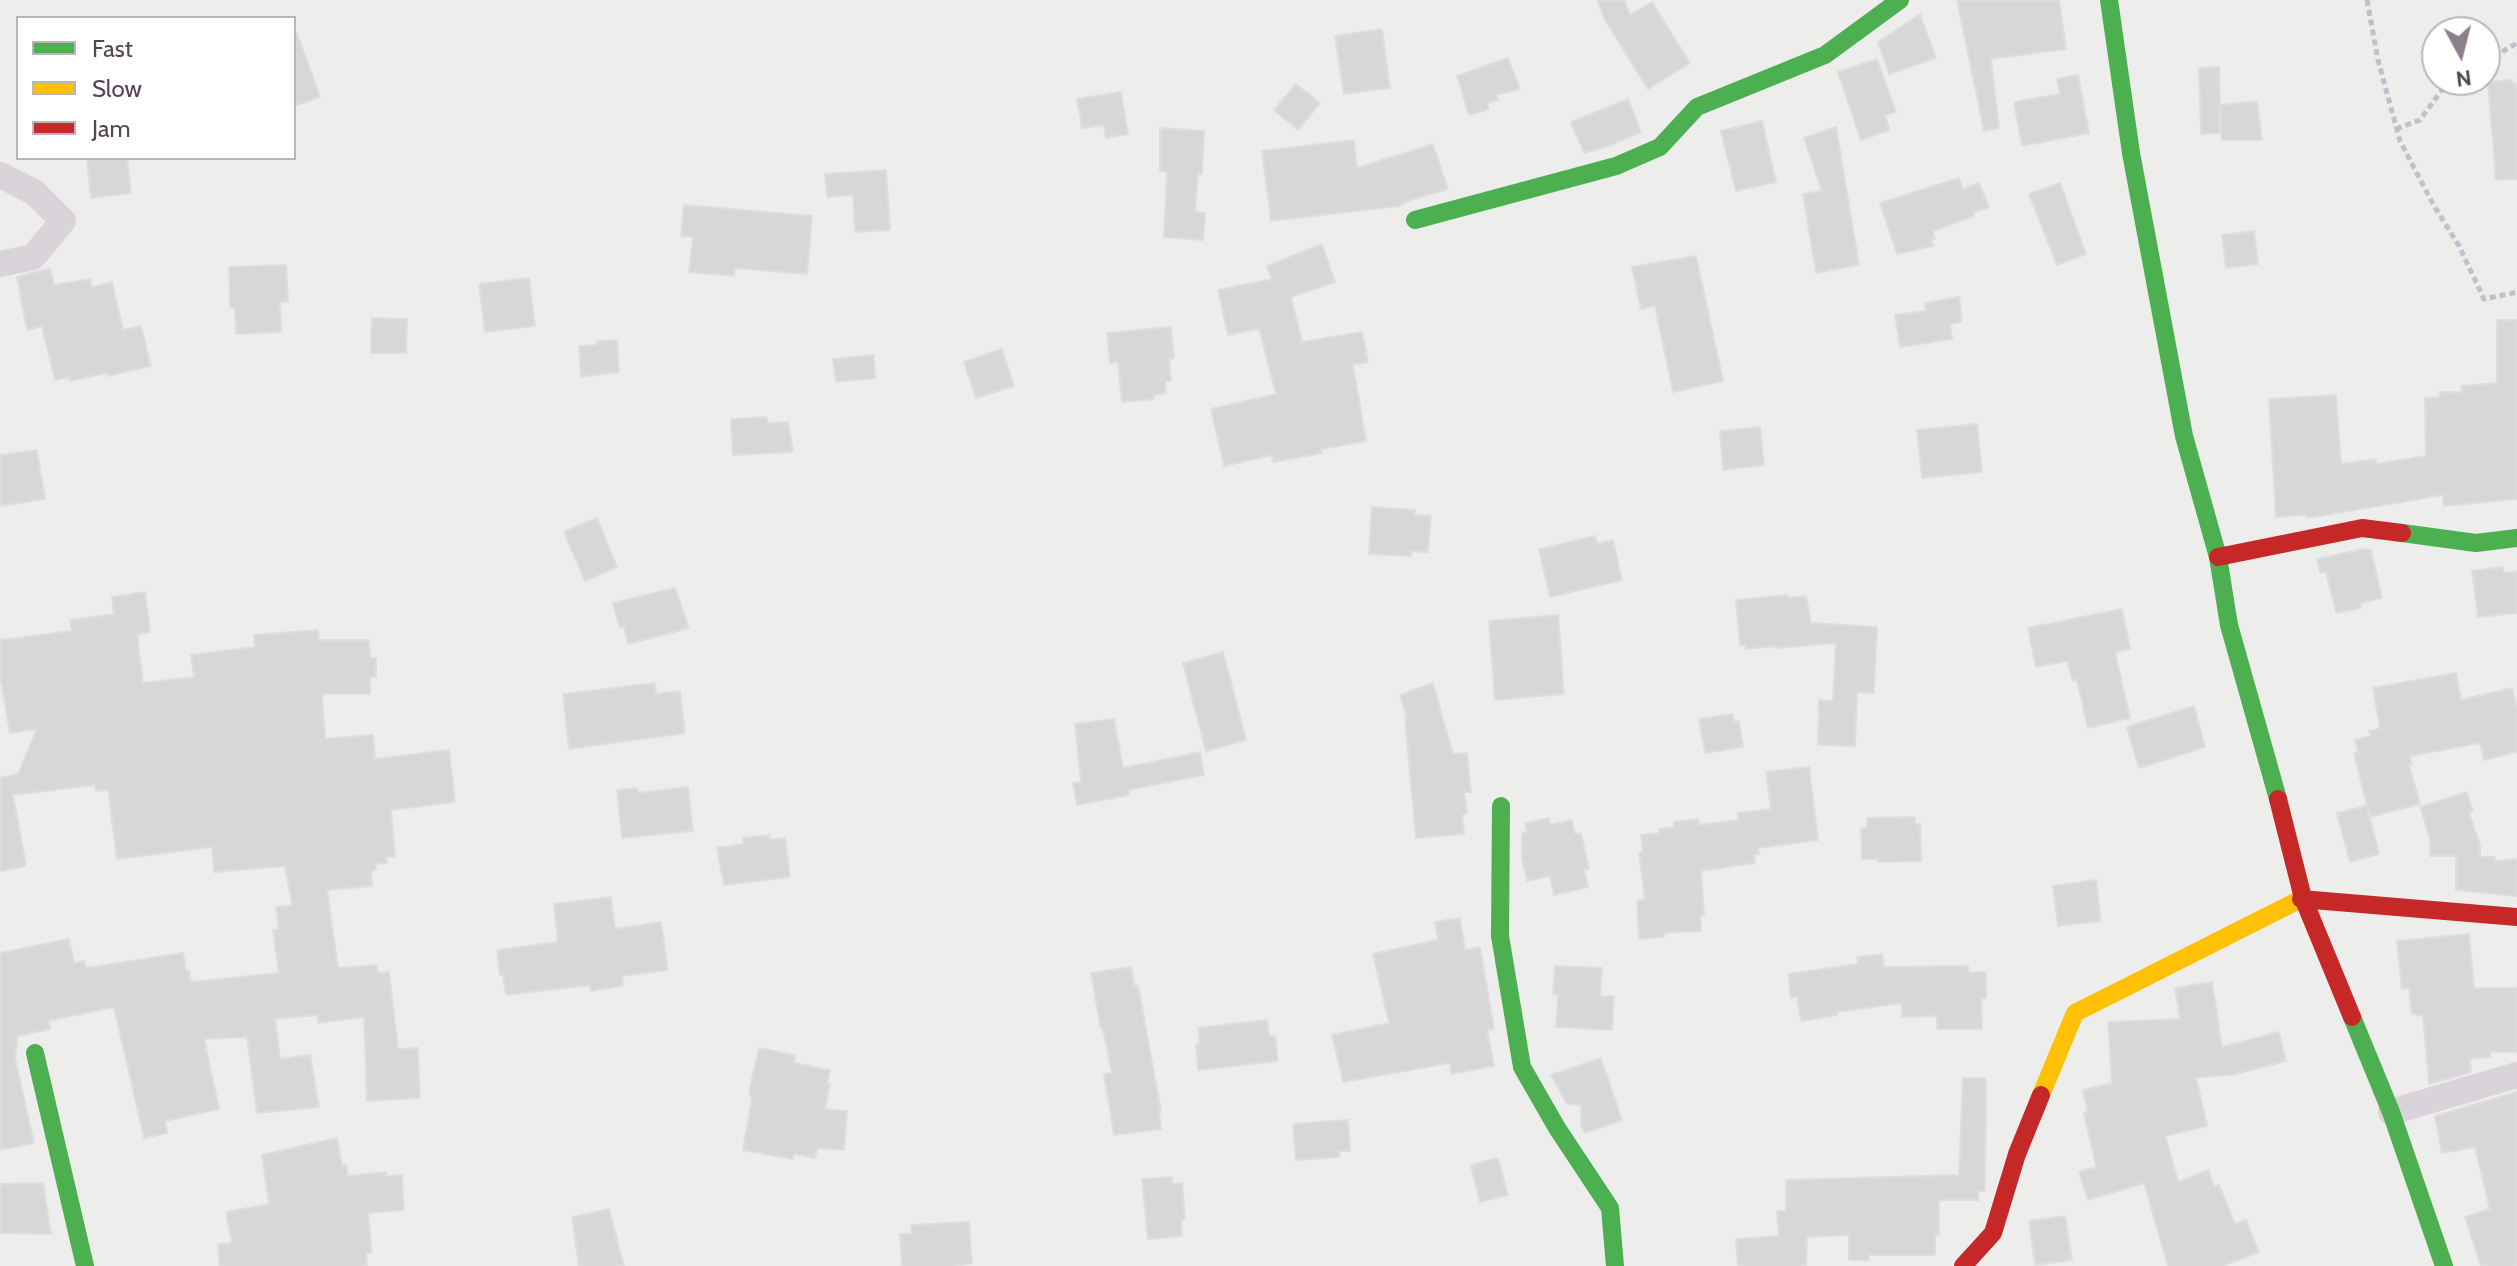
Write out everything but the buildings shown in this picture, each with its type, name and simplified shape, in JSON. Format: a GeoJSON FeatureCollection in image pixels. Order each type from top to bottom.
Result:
{"type":"FeatureCollection","features":[{"type":"Feature","properties":{"kind":"street"},"geometry":{"type":"LineString","coordinates":[[1415,220],[1616,166],[1660,147],[1697,107],[1825,55],[1900,0]]}},
{"type":"Feature","properties":{"kind":"street"},"geometry":{"type":"LineString","coordinates":[[2109,0],[2131,153],[2184,436],[2218,557],[2229,625],[2303,898],[2391,1112],[2444,1266]]}},
{"type":"Feature","properties":{"kind":"street"},"geometry":{"type":"LineString","coordinates":[[0,175],[34,192],[63,221],[33,257],[0,264]]}},
{"type":"Feature","properties":{"kind":"street"},"geometry":{"type":"LineString","coordinates":[[2218,557],[2362,528],[2476,543],[2517,538]]}},
{"type":"Feature","properties":{"kind":"street"},"geometry":{"type":"LineString","coordinates":[[1501,806],[1500,936],[1522,1067],[1557,1128],[1610,1208],[1615,1266]]}},
{"type":"Feature","properties":{"kind":"street"},"geometry":{"type":"LineString","coordinates":[[1963,1266],[1993,1233],[2017,1154],[2075,1013],[2303,898],[2517,917]]}},
{"type":"Feature","properties":{"kind":"street"},"geometry":{"type":"LineString","coordinates":[[35,1053],[85,1266]]}},
{"type":"Feature","properties":{"kind":"street"},"geometry":{"type":"LineString","coordinates":[[2391,1112],[2517,1075]]}},
{"type":"Feature","properties":{"kind":"path"},"geometry":{"type":"LineString","coordinates":[[2367,0],[2378,60],[2400,141],[2459,246],[2484,299],[2517,292]]}},
{"type":"Feature","properties":{"kind":"path"},"geometry":{"type":"LineString","coordinates":[[2396,129],[2420,120],[2438,96]]}},
{"type":"Feature","properties":{"kind":"traffic: fast"},"geometry":{"type":"LineString","coordinates":[[1415,220],[1616,166],[1660,147],[1697,107],[1825,55],[1900,0]]}},
{"type":"Feature","properties":{"kind":"traffic: fast"},"geometry":{"type":"LineString","coordinates":[[2109,0],[2131,153],[2184,436],[2218,557],[2229,625],[2278,799]]}},
{"type":"Feature","properties":{"kind":"traffic: fast"},"geometry":{"type":"LineString","coordinates":[[2402,533],[2476,543],[2517,538]]}},
{"type":"Feature","properties":{"kind":"traffic: fast"},"geometry":{"type":"LineString","coordinates":[[1501,806],[1500,936],[1522,1067],[1557,1128],[1610,1208],[1615,1266]]}},
{"type":"Feature","properties":{"kind":"traffic: fast"},"geometry":{"type":"LineString","coordinates":[[2352,1017],[2391,1112],[2444,1266]]}},
{"type":"Feature","properties":{"kind":"traffic: fast"},"geometry":{"type":"LineString","coordinates":[[35,1053],[85,1266]]}},
{"type":"Feature","properties":{"kind":"traffic: slow"},"geometry":{"type":"LineString","coordinates":[[2041,1095],[2075,1013],[2301,899]]}},
{"type":"Feature","properties":{"kind":"traffic: jam"},"geometry":{"type":"LineString","coordinates":[[2218,557],[2362,528],[2402,533]]}},
{"type":"Feature","properties":{"kind":"traffic: jam"},"geometry":{"type":"LineString","coordinates":[[2278,799],[2303,898],[2352,1017]]}},
{"type":"Feature","properties":{"kind":"traffic: jam"},"geometry":{"type":"LineString","coordinates":[[2301,899],[2517,917]]}},
{"type":"Feature","properties":{"kind":"traffic: jam"},"geometry":{"type":"LineString","coordinates":[[1963,1266],[1993,1233],[2017,1154],[2041,1095]]}}]}
